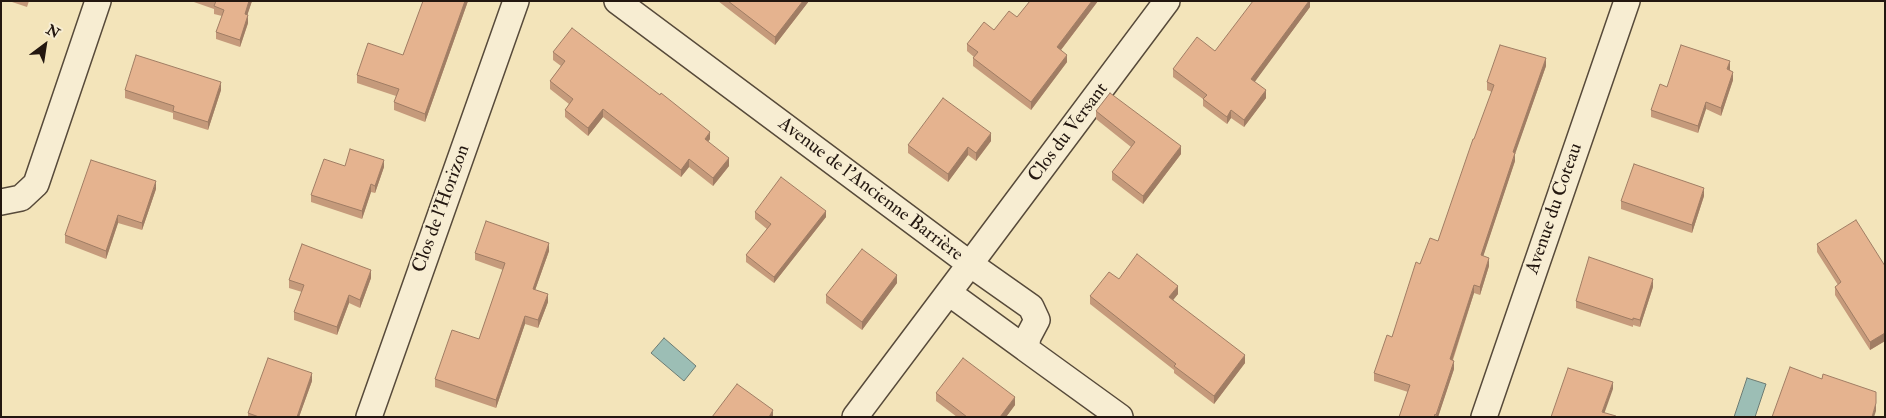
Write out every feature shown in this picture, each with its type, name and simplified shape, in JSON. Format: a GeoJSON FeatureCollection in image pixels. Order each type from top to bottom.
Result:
{"type":"FeatureCollection","features":[{"type":"Feature","properties":{"kind":"street"},"geometry":{"type":"LineString","coordinates":[[1,202],[21,198],[36,184],[98,1]]}},
{"type":"Feature","properties":{"kind":"street","name":"Clos de l'Horizon"},"geometry":{"type":"LineString","coordinates":[[368,417],[516,1]]}},
{"type":"Feature","properties":{"kind":"street","name":"Avenue de l'Ancienne Barrière"},"geometry":{"type":"LineString","coordinates":[[617,1],[970,264],[854,417]]}},
{"type":"Feature","properties":{"kind":"street","name":"Clos du Versant"},"geometry":{"type":"LineString","coordinates":[[970,264],[1167,1]]}},
{"type":"Feature","properties":{"kind":"street","name":"Avenue du Coteau"},"geometry":{"type":"LineString","coordinates":[[1484,417],[1627,1]]}},
{"type":"Feature","properties":{"kind":"street"},"geometry":{"type":"LineString","coordinates":[[970,264],[1031,307],[1037,320],[1028,337],[1026,349]]}},
{"type":"Feature","properties":{"kind":"street"},"geometry":{"type":"LineString","coordinates":[[949,293],[1120,417]]}},
{"type":"Feature","properties":{"kind":"water"},"geometry":{"type":"Polygon","coordinates":[[[664,338],[696,366],[684,381],[651,353],[664,338]]]}},
{"type":"Feature","properties":{"kind":"water"},"geometry":{"type":"Polygon","coordinates":[[[1747,378],[1766,384],[1755,417],[1734,417],[1747,378]]]}},
{"type":"Feature","properties":{"kind":"building"},"geometry":{"type":"Polygon","coordinates":[[[216,1],[249,1],[245,14],[248,15],[240,40],[216,32],[224,10],[214,6],[216,1]]]}},
{"type":"Feature","properties":{"kind":"building"},"geometry":{"type":"Polygon","coordinates":[[[423,1],[465,1],[425,114],[394,102],[399,89],[357,75],[368,43],[403,55],[423,1]]]}},
{"type":"Feature","properties":{"kind":"building"},"geometry":{"type":"Polygon","coordinates":[[[728,1],[803,1],[775,37],[728,1]]]}},
{"type":"Feature","properties":{"kind":"building"},"geometry":{"type":"Polygon","coordinates":[[[1030,1],[1092,1],[1057,47],[1067,55],[1031,102],[973,58],[978,52],[967,44],[984,22],[994,30],[1009,11],[1017,17],[1030,1]]]}},
{"type":"Feature","properties":{"kind":"building"},"geometry":{"type":"Polygon","coordinates":[[[1253,1],[1309,1],[1251,79],[1266,90],[1244,120],[1231,110],[1227,117],[1203,99],[1207,95],[1173,69],[1197,37],[1215,51],[1253,1]]]}},
{"type":"Feature","properties":{"kind":"building"},"geometry":{"type":"Polygon","coordinates":[[[572,28],[660,95],[661,93],[710,132],[705,139],[729,158],[713,178],[689,159],[681,170],[603,109],[588,128],[565,110],[573,99],[550,81],[565,61],[553,52],[572,28]]]}},
{"type":"Feature","properties":{"kind":"building"},"geometry":{"type":"Polygon","coordinates":[[[1500,45],[1546,58],[1513,152],[1515,153],[1481,255],[1489,258],[1480,287],[1474,285],[1450,359],[1454,361],[1436,415],[1434,417],[1399,417],[1410,385],[1374,373],[1387,335],[1392,337],[1416,262],[1420,264],[1430,238],[1438,241],[1473,139],[1494,85],[1487,82],[1500,45]]]}},
{"type":"Feature","properties":{"kind":"building"},"geometry":{"type":"Polygon","coordinates":[[[1681,45],[1730,61],[1727,69],[1733,72],[1721,108],[1706,102],[1698,126],[1651,110],[1660,84],[1667,87],[1681,45]]]}},
{"type":"Feature","properties":{"kind":"building"},"geometry":{"type":"Polygon","coordinates":[[[136,55],[221,82],[208,122],[173,111],[174,106],[125,90],[136,55]]]}},
{"type":"Feature","properties":{"kind":"building"},"geometry":{"type":"Polygon","coordinates":[[[1110,93],[1181,146],[1143,196],[1112,172],[1135,142],[1096,111],[1110,93]]]}},
{"type":"Feature","properties":{"kind":"building"},"geometry":{"type":"Polygon","coordinates":[[[943,98],[991,133],[976,153],[968,147],[948,174],[908,145],[943,98]]]}},
{"type":"Feature","properties":{"kind":"building"},"geometry":{"type":"Polygon","coordinates":[[[350,149],[384,160],[375,186],[371,184],[362,211],[311,195],[324,159],[345,166],[350,149]]]}},
{"type":"Feature","properties":{"kind":"building"},"geometry":{"type":"Polygon","coordinates":[[[91,160],[156,181],[142,223],[118,215],[106,251],[65,235],[91,160]]]}},
{"type":"Feature","properties":{"kind":"building"},"geometry":{"type":"Polygon","coordinates":[[[1634,164],[1704,188],[1692,225],[1621,201],[1634,164]]]}},
{"type":"Feature","properties":{"kind":"building"},"geometry":{"type":"Polygon","coordinates":[[[781,177],[826,211],[774,277],[746,255],[771,224],[755,212],[781,177]]]}},
{"type":"Feature","properties":{"kind":"building"},"geometry":{"type":"Polygon","coordinates":[[[1856,220],[1885,266],[1885,333],[1870,342],[1835,287],[1841,282],[1817,244],[1856,220]]]}},
{"type":"Feature","properties":{"kind":"building"},"geometry":{"type":"Polygon","coordinates":[[[486,221],[549,243],[533,289],[548,294],[538,320],[525,316],[496,400],[435,379],[452,330],[479,339],[505,263],[475,253],[486,221]]]}},
{"type":"Feature","properties":{"kind":"building"},"geometry":{"type":"Polygon","coordinates":[[[302,244],[371,270],[360,300],[349,295],[337,327],[294,312],[304,285],[289,280],[302,244]]]}},
{"type":"Feature","properties":{"kind":"building"},"geometry":{"type":"Polygon","coordinates":[[[862,249],[897,275],[862,322],[826,295],[862,249]]]}},
{"type":"Feature","properties":{"kind":"building"},"geometry":{"type":"Polygon","coordinates":[[[1137,254],[1178,286],[1169,297],[1245,355],[1214,396],[1174,366],[1176,364],[1090,296],[1109,272],[1119,279],[1137,254]]]}},
{"type":"Feature","properties":{"kind":"building"},"geometry":{"type":"Polygon","coordinates":[[[1589,257],[1653,279],[1640,320],[1633,318],[1633,320],[1576,301],[1589,257]]]}},
{"type":"Feature","properties":{"kind":"building"},"geometry":{"type":"Polygon","coordinates":[[[268,358],[312,373],[297,417],[259,417],[248,413],[268,358]]]}},
{"type":"Feature","properties":{"kind":"building"},"geometry":{"type":"Polygon","coordinates":[[[963,358],[1015,397],[1000,417],[967,417],[936,393],[963,358]]]}},
{"type":"Feature","properties":{"kind":"building"},"geometry":{"type":"Polygon","coordinates":[[[1790,367],[1822,379],[1823,374],[1876,392],[1876,403],[1872,417],[1772,417],[1790,367]]]}},
{"type":"Feature","properties":{"kind":"building"},"geometry":{"type":"Polygon","coordinates":[[[1568,368],[1613,382],[1602,412],[1616,417],[1551,417],[1568,368]]]}},
{"type":"Feature","properties":{"kind":"building"},"geometry":{"type":"Polygon","coordinates":[[[737,384],[773,410],[769,417],[712,417],[737,384]]]}}]}
